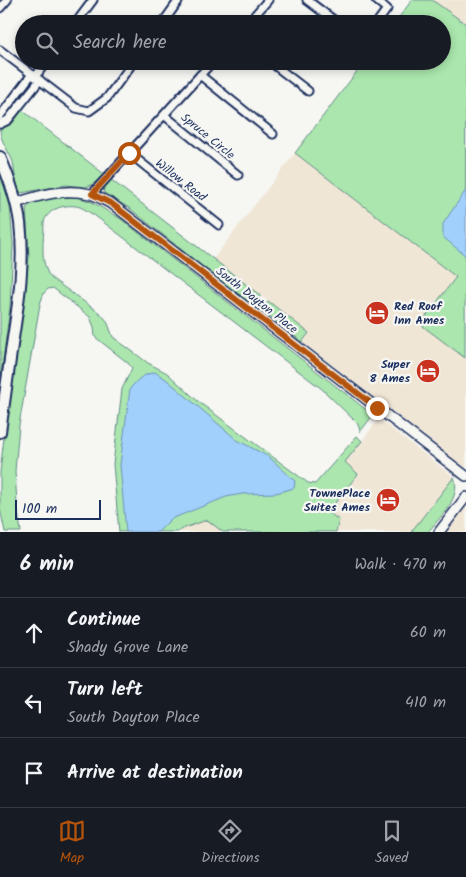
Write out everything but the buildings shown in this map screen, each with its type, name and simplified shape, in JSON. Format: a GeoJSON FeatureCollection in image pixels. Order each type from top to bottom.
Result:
{"type":"FeatureCollection","features":[{"type":"Feature","properties":{"kind":"main road"},"geometry":{"type":"LineString","coordinates":[[0,157],[16,202],[20,224],[22,261],[0,432]]}},
{"type":"Feature","properties":{"kind":"street"},"geometry":{"type":"LineString","coordinates":[[0,8],[6,0]]}},
{"type":"Feature","properties":{"kind":"street"},"geometry":{"type":"LineString","coordinates":[[82,15],[93,0]]}},
{"type":"Feature","properties":{"kind":"street"},"geometry":{"type":"LineString","coordinates":[[169,15],[180,0]]}},
{"type":"Feature","properties":{"kind":"street"},"geometry":{"type":"LineString","coordinates":[[255,15],[268,0]]}},
{"type":"Feature","properties":{"kind":"street"},"geometry":{"type":"LineString","coordinates":[[307,0],[327,15]]}},
{"type":"Feature","properties":{"kind":"street"},"geometry":{"type":"LineString","coordinates":[[376,0],[387,9],[383,15]]}},
{"type":"Feature","properties":{"kind":"street"},"geometry":{"type":"LineString","coordinates":[[0,50],[15,61]]}},
{"type":"Feature","properties":{"kind":"street"},"geometry":{"type":"LineString","coordinates":[[27,70],[76,108],[90,111],[107,98],[127,70]]}},
{"type":"Feature","properties":{"kind":"street"},"geometry":{"type":"LineString","coordinates":[[0,124],[8,120],[41,70]]}},
{"type":"Feature","properties":{"kind":"street"},"geometry":{"type":"LineString","coordinates":[[92,194],[205,70]]}},
{"type":"Feature","properties":{"kind":"street"},"geometry":{"type":"LineString","coordinates":[[281,70],[308,91]]}},
{"type":"Feature","properties":{"kind":"street"},"geometry":{"type":"LineString","coordinates":[[200,75],[272,134]]}},
{"type":"Feature","properties":{"kind":"street"},"geometry":{"type":"LineString","coordinates":[[0,116],[36,77]]}},
{"type":"Feature","properties":{"kind":"street","name":"Spruce Circle"},"geometry":{"type":"LineString","coordinates":[[164,115],[238,174]]}},
{"type":"Feature","properties":{"kind":"street","name":"Willow Road"},"geometry":{"type":"LineString","coordinates":[[129,153],[219,225]]}},
{"type":"Feature","properties":{"kind":"street","name":"South Dayton Place"},"geometry":{"type":"LineString","coordinates":[[16,202],[50,194],[74,192],[92,194],[112,204],[466,476]]}},
{"type":"Feature","properties":{"kind":"street"},"geometry":{"type":"LineString","coordinates":[[439,532],[466,497]]}},
{"type":"Feature","properties":{"kind":"shaded area"},"geometry":{"type":"Polygon","coordinates":[[[432,0],[466,0],[466,24],[432,0]]]}},
{"type":"Feature","properties":{"kind":"shaded area"},"geometry":{"type":"Polygon","coordinates":[[[295,153],[456,277],[420,324],[466,357],[466,468],[302,342],[309,333],[213,259],[295,153]]]}},
{"type":"Feature","properties":{"kind":"shaded area"},"geometry":{"type":"Polygon","coordinates":[[[379,419],[454,477],[411,532],[336,532],[339,520],[328,512],[358,474],[345,462],[379,419]]]}},
{"type":"Feature","properties":{"kind":"shaded area"},"geometry":{"type":"Polygon","coordinates":[[[466,506],[466,532],[446,532],[466,506]]]}},
{"type":"Feature","properties":{"kind":"shaded area"},"geometry":{"type":"Polygon","coordinates":[[[207,520],[223,532],[177,532],[187,527],[207,520]]]}},
{"type":"Feature","properties":{"kind":"green space"},"geometry":{"type":"Polygon","coordinates":[[[412,0],[432,0],[466,24],[465,358],[420,324],[456,277],[295,153],[358,70],[451,70],[451,15],[401,15],[412,0]]]}},
{"type":"Feature","properties":{"kind":"green space"},"geometry":{"type":"Polygon","coordinates":[[[22,110],[104,174],[92,185],[86,187],[65,185],[21,193],[16,182],[13,162],[3,142],[0,129],[12,124],[22,110]]]}},
{"type":"Feature","properties":{"kind":"green space"},"geometry":{"type":"Polygon","coordinates":[[[0,172],[10,206],[13,245],[10,307],[0,383],[0,172]]]}},
{"type":"Feature","properties":{"kind":"green space"},"geometry":{"type":"Polygon","coordinates":[[[110,179],[261,296],[253,300],[245,300],[129,208],[104,193],[103,188],[110,179]]]}},
{"type":"Feature","properties":{"kind":"green space"},"geometry":{"type":"Polygon","coordinates":[[[78,197],[92,202],[121,219],[373,415],[360,432],[357,423],[322,389],[86,210],[75,206],[64,206],[49,213],[46,217],[44,222],[44,258],[47,272],[51,278],[101,314],[107,321],[113,337],[148,363],[167,373],[200,403],[308,483],[315,484],[357,436],[362,441],[345,462],[358,474],[328,512],[339,520],[336,532],[223,532],[207,520],[177,532],[119,532],[113,464],[122,389],[132,368],[95,337],[90,317],[53,288],[48,289],[44,293],[40,304],[19,425],[15,471],[21,532],[5,532],[0,509],[0,472],[10,386],[29,258],[26,208],[37,201],[78,197]]]}},
{"type":"Feature","properties":{"kind":"green space"},"geometry":{"type":"Polygon","coordinates":[[[268,301],[309,333],[302,342],[268,315],[265,307],[268,301]]]}},
{"type":"Feature","properties":{"kind":"green space"},"geometry":{"type":"Polygon","coordinates":[[[454,477],[455,492],[444,514],[428,532],[411,532],[454,477]]]}},
{"type":"Feature","properties":{"kind":"water"},"geometry":{"type":"Polygon","coordinates":[[[466,190],[466,256],[443,237],[443,224],[466,190]]]}},
{"type":"Feature","properties":{"kind":"water"},"geometry":{"type":"Polygon","coordinates":[[[155,372],[167,380],[237,440],[269,457],[295,481],[294,488],[276,493],[242,494],[226,497],[171,519],[158,532],[126,532],[120,465],[130,389],[141,378],[155,372]]]}},
{"type":"Feature","properties":{"kind":"place","name":"Red Roof Inn Ames"},"geometry":{"type":"Point","coordinates":[377,313]}},
{"type":"Feature","properties":{"kind":"place","name":"Super 8 Ames"},"geometry":{"type":"Point","coordinates":[428,371]}},
{"type":"Feature","properties":{"kind":"place","name":"TownePlace Suites Ames"},"geometry":{"type":"Point","coordinates":[388,500]}},
{"type":"Feature","properties":{"kind":"route"},"geometry":{"type":"LineString","coordinates":[[129,153],[92,194],[112,204],[377,408]]}}]}
